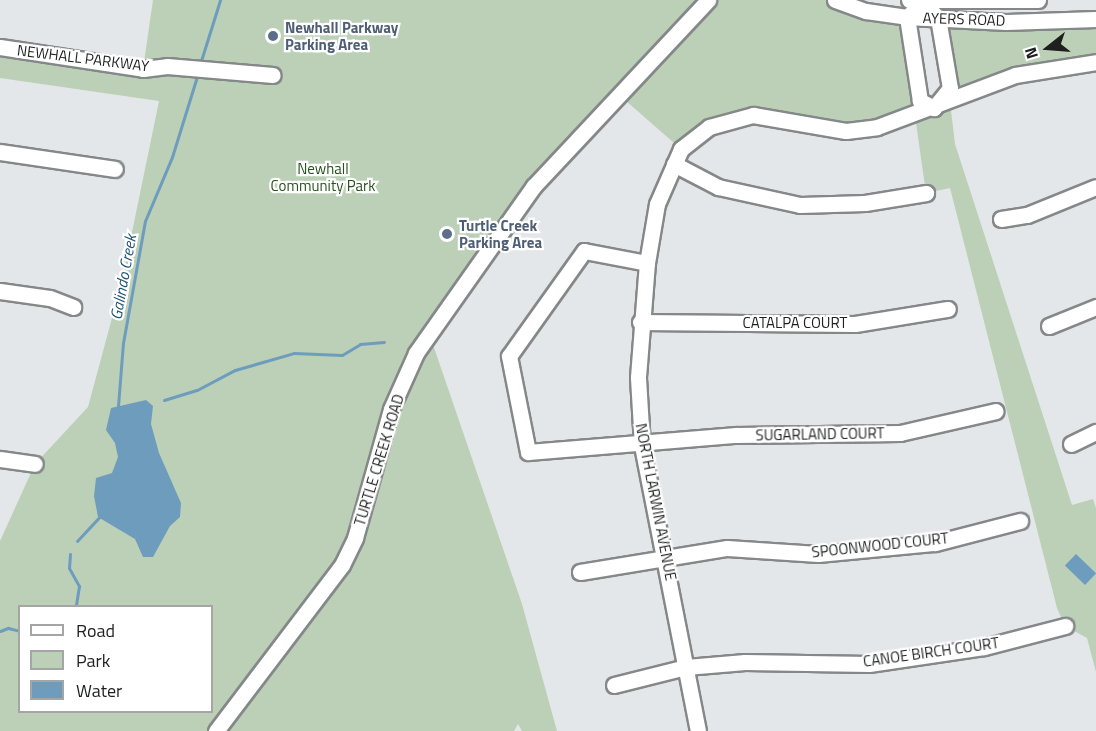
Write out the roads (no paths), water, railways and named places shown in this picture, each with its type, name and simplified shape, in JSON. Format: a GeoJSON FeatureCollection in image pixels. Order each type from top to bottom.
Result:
{"type":"FeatureCollection","features":[{"type":"Feature","properties":{"kind":"street","name":"TURTLE CREEK ROAD"},"geometry":{"type":"LineString","coordinates":[[216,731],[342,565],[355,538],[391,409],[416,353],[534,186],[708,0]]}},
{"type":"Feature","properties":{"kind":"street","name":"AYERS ROAD"},"geometry":{"type":"LineString","coordinates":[[835,0],[866,11],[907,17],[1006,22],[1096,18]]}},
{"type":"Feature","properties":{"kind":"street","name":"AYERS ROAD"},"geometry":{"type":"LineString","coordinates":[[916,1],[1038,0]]}},
{"type":"Feature","properties":{"kind":"street"},"geometry":{"type":"LineString","coordinates":[[916,1],[938,18],[950,88],[934,108],[920,101],[907,17],[916,1]]}},
{"type":"Feature","properties":{"kind":"street","name":"NEWHALL PARKWAY"},"geometry":{"type":"LineString","coordinates":[[0,47],[143,69],[180,67],[273,75]]}},
{"type":"Feature","properties":{"kind":"street","name":"NORTH LARWIN AVENUE"},"geometry":{"type":"LineString","coordinates":[[698,731],[667,558],[642,445],[638,377],[640,322],[657,204],[681,148],[728,119],[753,115],[846,131],[877,128],[1015,75],[1096,62]]}},
{"type":"Feature","properties":{"kind":"street"},"geometry":{"type":"LineString","coordinates":[[0,152],[115,169]]}},
{"type":"Feature","properties":{"kind":"street"},"geometry":{"type":"LineString","coordinates":[[674,164],[718,187],[800,205],[865,202],[926,193]]}},
{"type":"Feature","properties":{"kind":"street"},"geometry":{"type":"LineString","coordinates":[[1000,219],[1027,216],[1096,187]]}},
{"type":"Feature","properties":{"kind":"street","name":"SUGARLAND COURT"},"geometry":{"type":"LineString","coordinates":[[647,263],[584,251],[509,356],[528,452],[642,445],[736,435],[900,433],[996,411]]}},
{"type":"Feature","properties":{"kind":"street"},"geometry":{"type":"LineString","coordinates":[[0,291],[50,298],[73,307]]}},
{"type":"Feature","properties":{"kind":"street"},"geometry":{"type":"LineString","coordinates":[[1049,326],[1096,307]]}},
{"type":"Feature","properties":{"kind":"street","name":"CATALPA COURT"},"geometry":{"type":"LineString","coordinates":[[640,322],[855,324],[948,309]]}},
{"type":"Feature","properties":{"kind":"street"},"geometry":{"type":"LineString","coordinates":[[1071,444],[1096,432]]}},
{"type":"Feature","properties":{"kind":"street"},"geometry":{"type":"LineString","coordinates":[[0,459],[35,464]]}},
{"type":"Feature","properties":{"kind":"street","name":"SPOONWOOD COURT"},"geometry":{"type":"LineString","coordinates":[[580,572],[727,548],[818,554],[935,543],[1020,521]]}},
{"type":"Feature","properties":{"kind":"street","name":"CANOE BIRCH COURT"},"geometry":{"type":"LineString","coordinates":[[614,685],[686,667],[745,662],[869,664],[984,647],[1065,626]]}},
{"type":"Feature","properties":{"kind":"water"},"geometry":{"type":"Polygon","coordinates":[[[146,400],[153,406],[151,424],[159,453],[181,503],[180,517],[170,526],[153,557],[143,557],[135,539],[98,517],[94,496],[96,478],[112,473],[118,457],[115,443],[106,430],[111,408],[146,400]]]}},
{"type":"Feature","properties":{"kind":"water"},"geometry":{"type":"Polygon","coordinates":[[[1076,554],[1096,573],[1085,585],[1065,566],[1076,554]]]}},
{"type":"Feature","properties":{"kind":"waterway","name":"Galindo Creek"},"geometry":{"type":"LineString","coordinates":[[200,64],[220,0]]}},
{"type":"Feature","properties":{"kind":"waterway","name":"Galindo Creek"},"geometry":{"type":"LineString","coordinates":[[118,406],[123,343],[145,221],[172,157],[198,73]]}},
{"type":"Feature","properties":{"kind":"waterway"},"geometry":{"type":"LineString","coordinates":[[164,400],[197,390],[235,370],[294,353],[342,355],[360,344],[384,342]]}},
{"type":"Feature","properties":{"kind":"waterway","name":"Galindo Creek"},"geometry":{"type":"LineString","coordinates":[[77,541],[100,516]]}},
{"type":"Feature","properties":{"kind":"waterway","name":"Galindo Creek"},"geometry":{"type":"LineString","coordinates":[[70,554],[69,568],[79,586],[76,605]]}},
{"type":"Feature","properties":{"kind":"waterway","name":"Galindo Creek"},"geometry":{"type":"LineString","coordinates":[[0,631],[8,628],[18,630]]}},
{"type":"Feature","properties":{"kind":"place","name":"Newhall Parkway Parking Area"},"geometry":{"type":"Point","coordinates":[273,36]}},
{"type":"Feature","properties":{"kind":"place","name":"Turtle Creek Parking Area"},"geometry":{"type":"Point","coordinates":[447,234]}},
{"type":"Feature","properties":{"kind":"park label","name":"Newhall Community Park"},"geometry":{"type":"Point","coordinates":[323,176]}}]}
